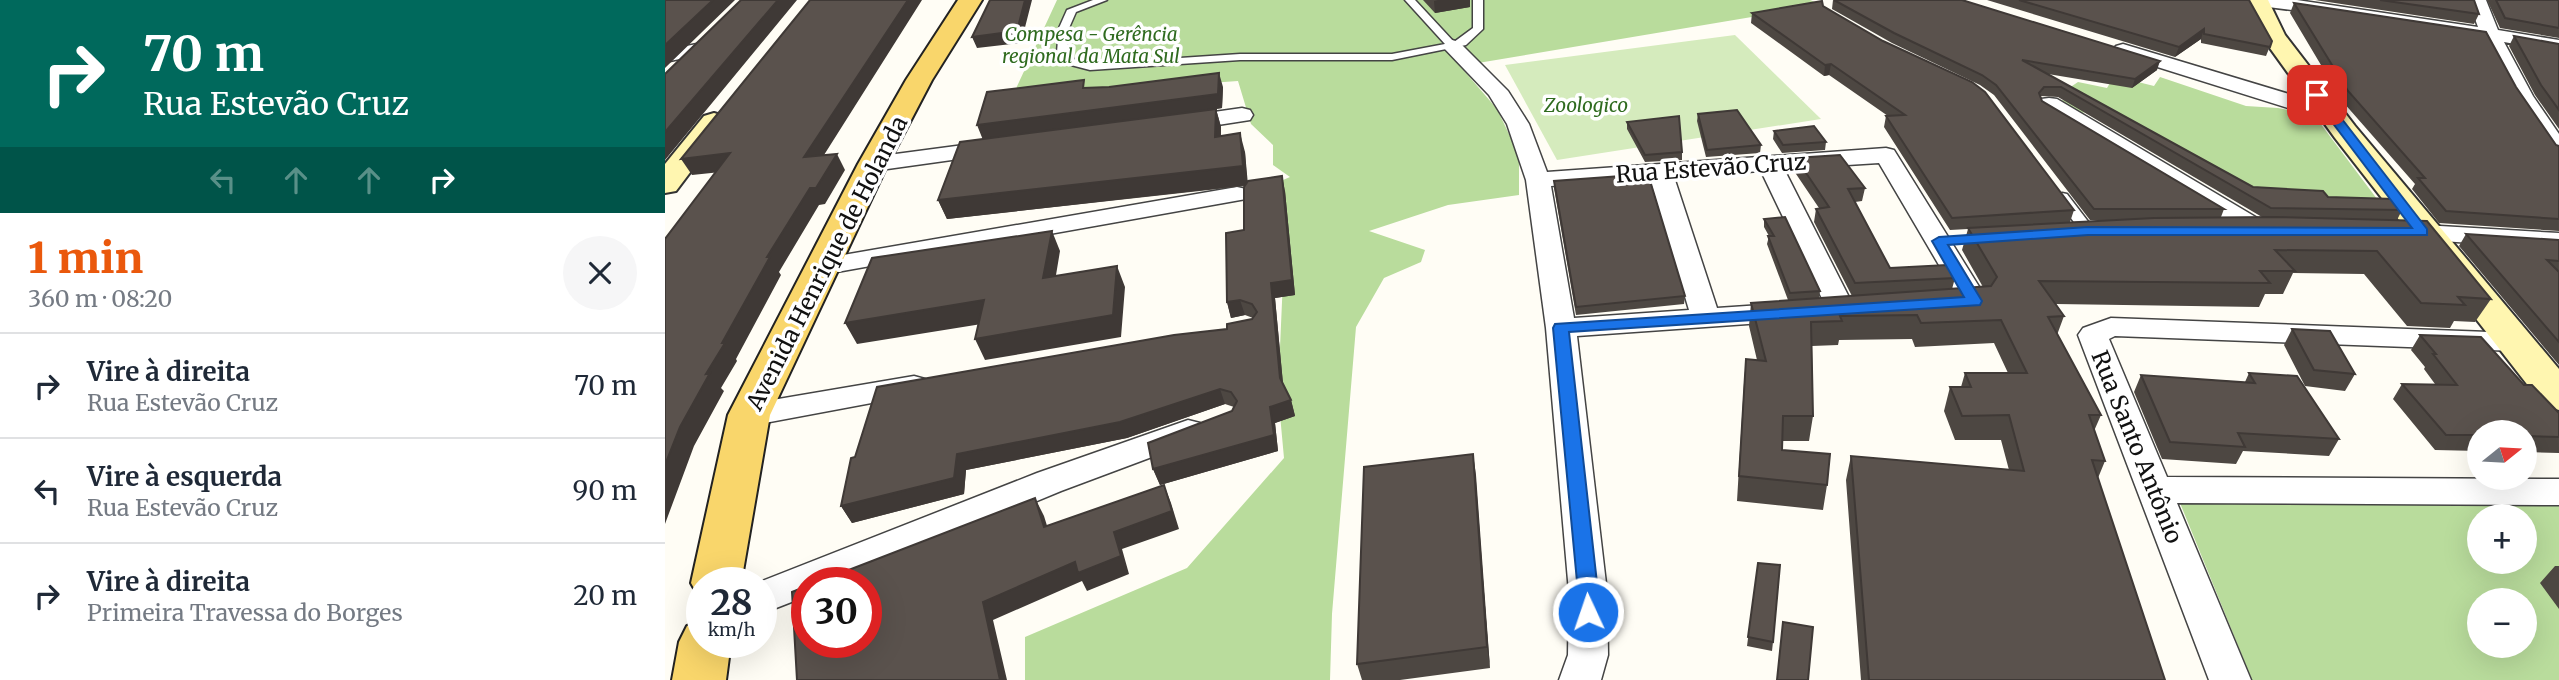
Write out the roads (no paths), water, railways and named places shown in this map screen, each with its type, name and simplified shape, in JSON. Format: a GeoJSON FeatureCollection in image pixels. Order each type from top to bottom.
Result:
{"type":"FeatureCollection","features":[{"type":"Feature","properties":{"kind":"main road","name":"Avenida Henrique de Holanda"},"geometry":{"type":"LineString","coordinates":[[719,567],[749,415],[873,164],[919,80],[969,0]]}},
{"type":"Feature","properties":{"kind":"main road"},"geometry":{"type":"LineString","coordinates":[[699,680],[702,658]]}},
{"type":"Feature","properties":{"kind":"street"},"geometry":{"type":"LineString","coordinates":[[2254,0],[2307,5],[2488,32],[2559,46]]}},
{"type":"Feature","properties":{"kind":"street"},"geometry":{"type":"LineString","coordinates":[[2254,0],[2263,19],[2331,114],[2422,232],[2559,396]]}},
{"type":"Feature","properties":{"kind":"street"},"geometry":{"type":"LineString","coordinates":[[2477,0],[2488,32],[2507,71],[2538,122],[2559,149]]}},
{"type":"Feature","properties":{"kind":"street"},"geometry":{"type":"LineString","coordinates":[[673,76],[714,33]]}},
{"type":"Feature","properties":{"kind":"street"},"geometry":{"type":"LineString","coordinates":[[2108,45],[2331,114]]}},
{"type":"Feature","properties":{"kind":"street"},"geometry":{"type":"LineString","coordinates":[[1452,46],[1497,91],[1518,124],[1538,180],[1561,328],[1588,592],[1588,654],[1580,680]]}},
{"type":"Feature","properties":{"kind":"street"},"geometry":{"type":"LineString","coordinates":[[665,56],[697,50]]}},
{"type":"Feature","properties":{"kind":"street"},"geometry":{"type":"LineString","coordinates":[[665,184],[730,102]]}},
{"type":"Feature","properties":{"kind":"street"},"geometry":{"type":"LineString","coordinates":[[2049,104],[2260,230]]}},
{"type":"Feature","properties":{"kind":"street"},"geometry":{"type":"LineString","coordinates":[[1160,126],[1242,116]]}},
{"type":"Feature","properties":{"kind":"street"},"geometry":{"type":"LineString","coordinates":[[873,164],[1010,146]]}},
{"type":"Feature","properties":{"kind":"street","name":"Rua Estevão Cruz"},"geometry":{"type":"LineString","coordinates":[[1538,180],[1886,155],[1953,240],[1974,301],[1921,304]]}},
{"type":"Feature","properties":{"kind":"street"},"geometry":{"type":"LineString","coordinates":[[1561,328],[1854,309],[1769,164]]}},
{"type":"Feature","properties":{"kind":"street"},"geometry":{"type":"LineString","coordinates":[[1660,172],[1705,317]]}},
{"type":"Feature","properties":{"kind":"street"},"geometry":{"type":"LineString","coordinates":[[820,267],[1237,194]]}},
{"type":"Feature","properties":{"kind":"street"},"geometry":{"type":"LineString","coordinates":[[2207,230],[2287,231]]}},
{"type":"Feature","properties":{"kind":"street"},"geometry":{"type":"LineString","coordinates":[[2061,233],[2115,231]]}},
{"type":"Feature","properties":{"kind":"street"},"geometry":{"type":"LineString","coordinates":[[2381,232],[2559,241]]}},
{"type":"Feature","properties":{"kind":"street","name":"Rua Santo Antônio"},"geometry":{"type":"LineString","coordinates":[[2231,680],[2093,335],[2111,327],[2516,342]]}},
{"type":"Feature","properties":{"kind":"street"},"geometry":{"type":"LineString","coordinates":[[749,415],[941,381]]}},
{"type":"Feature","properties":{"kind":"street"},"geometry":{"type":"LineString","coordinates":[[777,592],[1049,482],[1224,418]]}},
{"type":"Feature","properties":{"kind":"street"},"geometry":{"type":"LineString","coordinates":[[2155,490],[2559,492]]}},
{"type":"Feature","properties":{"kind":"lane"},"geometry":{"type":"LineString","coordinates":[[1102,0],[1072,10],[1064,28],[1062,52],[1071,62],[1090,67],[1240,57],[1392,57],[1462,43],[1478,29],[1478,0]]}},
{"type":"Feature","properties":{"kind":"lane"},"geometry":{"type":"LineString","coordinates":[[1411,0],[1452,46]]}},
{"type":"Feature","properties":{"kind":"lane"},"geometry":{"type":"LineString","coordinates":[[2057,190],[2088,231]]}},
{"type":"Feature","properties":{"kind":"park label","name":"Compesa - Gerência regional da Mata Sul"},"geometry":{"type":"Point","coordinates":[1091,45]}},
{"type":"Feature","properties":{"kind":"park label","name":"Zoologico"},"geometry":{"type":"Point","coordinates":[1586,105]}}]}
